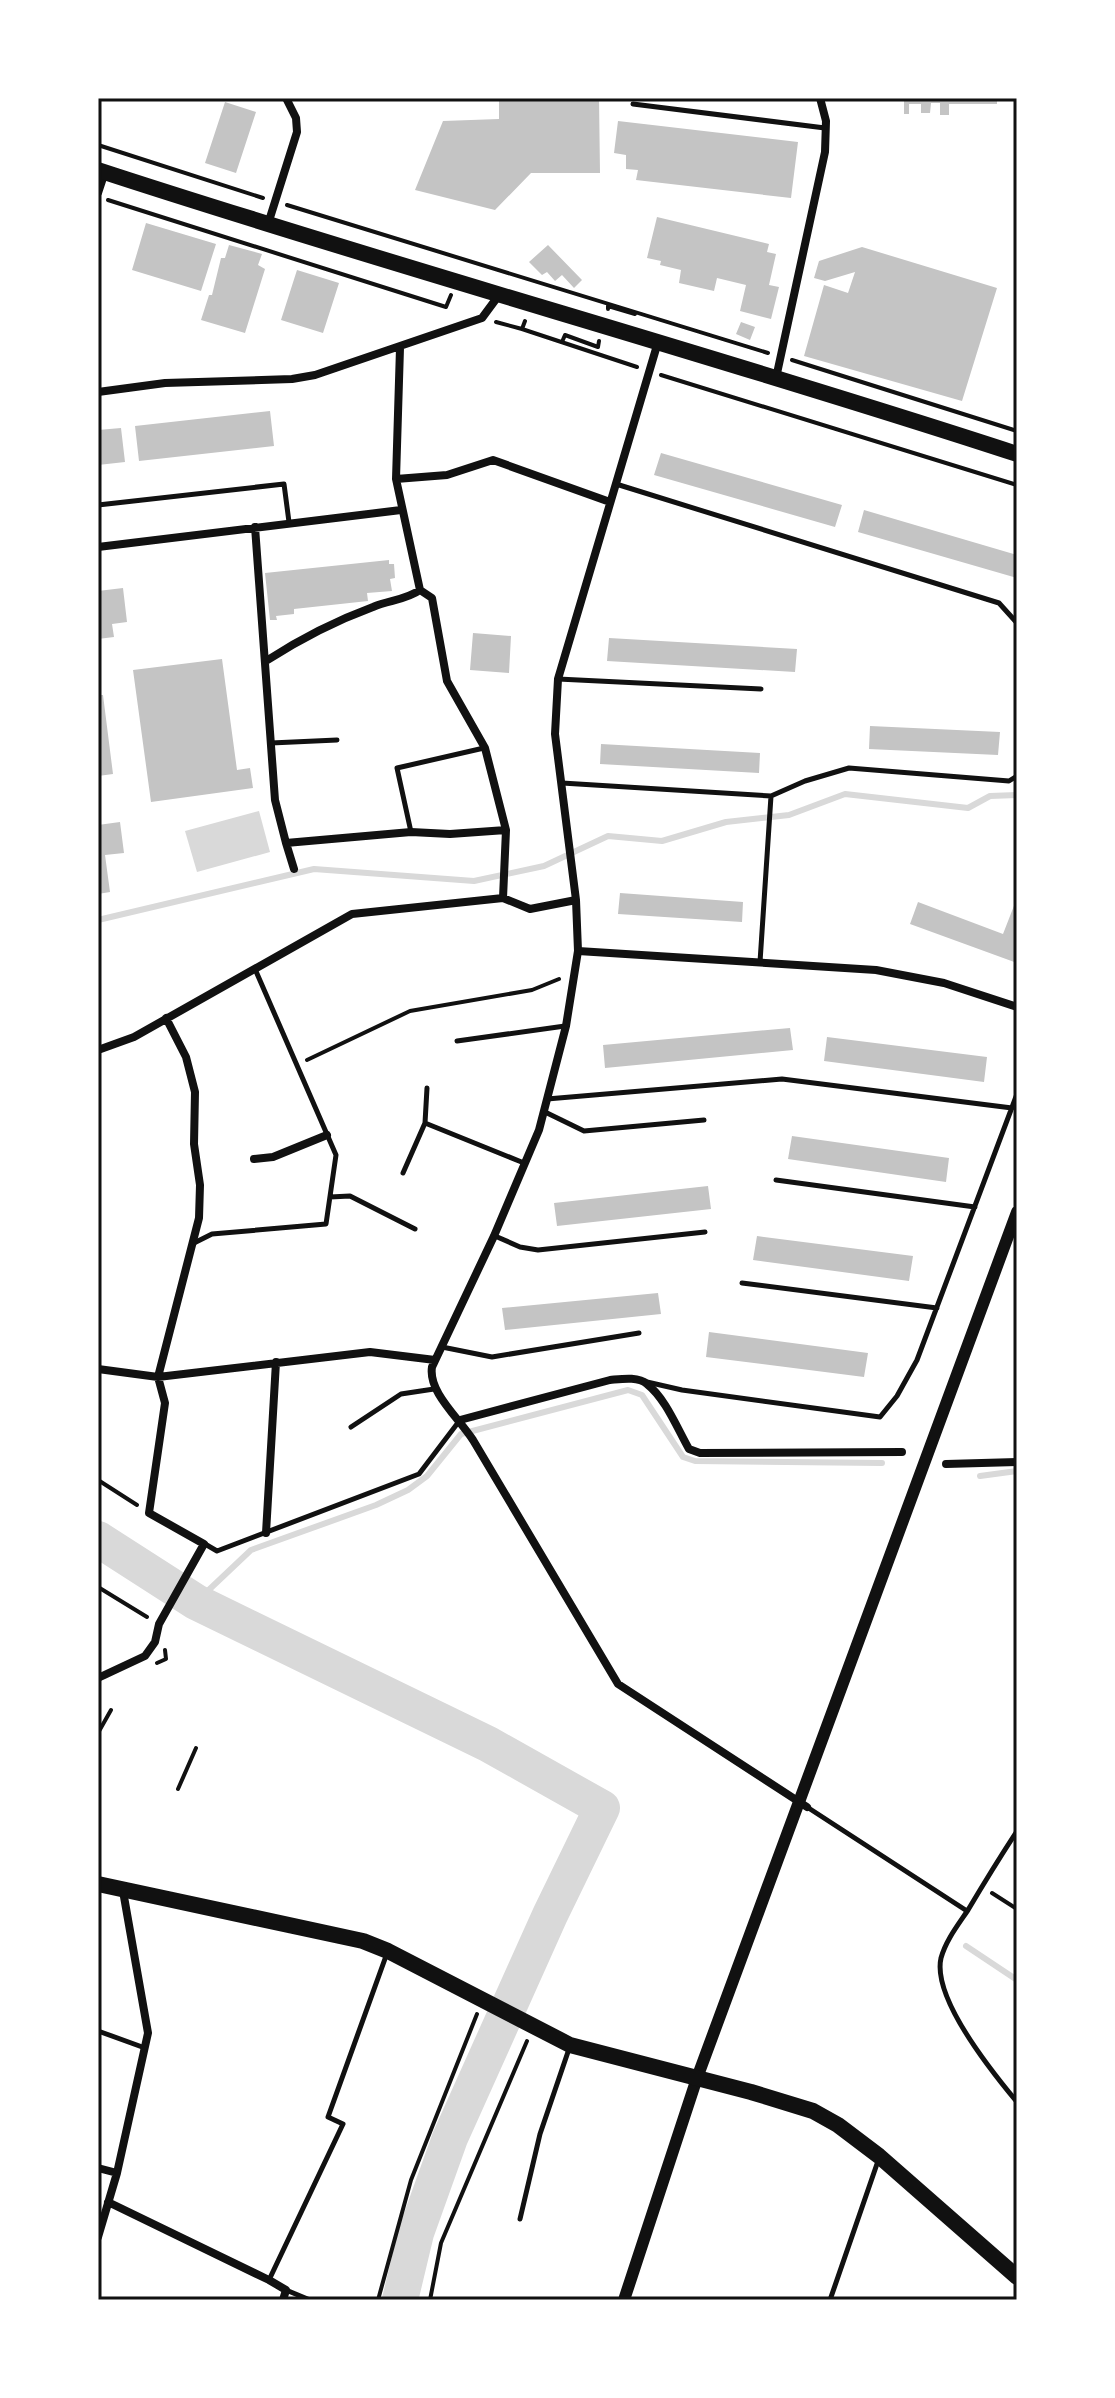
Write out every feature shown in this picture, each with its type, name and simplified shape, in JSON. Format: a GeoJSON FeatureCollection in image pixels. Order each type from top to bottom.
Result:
{"type":"FeatureCollection","features":[{"type":"Feature","properties":{"kind":"main road"},"geometry":{"type":"LineString","coordinates":[[102,171],[1015,449]]}},
{"type":"Feature","properties":{"kind":"main road"},"geometry":{"type":"LineString","coordinates":[[98,1884],[336,1934],[388,1951],[570,2045],[813,2111],[838,2125],[879,2156],[1017,2277]]}},
{"type":"Feature","properties":{"kind":"street"},"geometry":{"type":"LineString","coordinates":[[268,224],[297,132],[296,118],[286,98]]}},
{"type":"Feature","properties":{"kind":"street"},"geometry":{"type":"LineString","coordinates":[[776,378],[825,152],[826,128],[820,98]]}},
{"type":"Feature","properties":{"kind":"street"},"geometry":{"type":"LineString","coordinates":[[98,195],[102,171]]}},
{"type":"Feature","properties":{"kind":"street"},"geometry":{"type":"LineString","coordinates":[[98,392],[165,383],[292,379],[400,348],[482,318],[500,293]]}},
{"type":"Feature","properties":{"kind":"street"},"geometry":{"type":"LineString","coordinates":[[658,342],[558,679],[555,734],[576,900],[578,951],[566,1026],[539,1130],[494,1236],[435,1360],[430,1378],[434,1389],[473,1440],[618,1684],[807,1807]]}},
{"type":"Feature","properties":{"kind":"street"},"geometry":{"type":"LineString","coordinates":[[400,348],[396,479],[401,510],[420,590],[432,598],[447,681],[485,748],[506,830],[503,898]]}},
{"type":"Feature","properties":{"kind":"street"},"geometry":{"type":"LineString","coordinates":[[396,479],[447,475],[493,460],[610,502]]}},
{"type":"Feature","properties":{"kind":"street"},"geometry":{"type":"LineString","coordinates":[[98,547],[401,510]]}},
{"type":"Feature","properties":{"kind":"street"},"geometry":{"type":"LineString","coordinates":[[255,527],[275,800],[294,869]]}},
{"type":"Feature","properties":{"kind":"street"},"geometry":{"type":"LineString","coordinates":[[266,661],[330,624],[377,605],[411,596],[420,590]]}},
{"type":"Feature","properties":{"kind":"street"},"geometry":{"type":"LineString","coordinates":[[286,843],[411,832],[450,834],[506,830]]}},
{"type":"Feature","properties":{"kind":"street"},"geometry":{"type":"LineString","coordinates":[[98,1050],[134,1037],[352,914],[503,898],[530,909],[576,900]]}},
{"type":"Feature","properties":{"kind":"street"},"geometry":{"type":"LineString","coordinates":[[578,951],[876,970],[944,983],[1017,1007]]}},
{"type":"Feature","properties":{"kind":"street"},"geometry":{"type":"LineString","coordinates":[[98,1678],[145,1656],[204,1544],[149,1513],[165,1403],[158,1377],[194,1243],[200,1196],[194,1144],[195,1092],[186,1057],[166,1018]]}},
{"type":"Feature","properties":{"kind":"street"},"geometry":{"type":"LineString","coordinates":[[254,1159],[273,1157],[327,1135]]}},
{"type":"Feature","properties":{"kind":"street"},"geometry":{"type":"LineString","coordinates":[[624,2300],[721,2010],[1017,1212]]}},
{"type":"Feature","properties":{"kind":"street"},"geometry":{"type":"LineString","coordinates":[[98,1369],[158,1377],[370,1352],[435,1360]]}},
{"type":"Feature","properties":{"kind":"street"},"geometry":{"type":"LineString","coordinates":[[266,1533],[276,1362]]}},
{"type":"Feature","properties":{"kind":"street"},"geometry":{"type":"LineString","coordinates":[[460,1420],[610,1380],[629,1379],[646,1382],[689,1449],[700,1453],[902,1452]]}},
{"type":"Feature","properties":{"kind":"street"},"geometry":{"type":"LineString","coordinates":[[946,1464],[1017,1462]]}},
{"type":"Feature","properties":{"kind":"street"},"geometry":{"type":"LineString","coordinates":[[98,2237],[117,2173],[148,2033],[123,1890]]}},
{"type":"Feature","properties":{"kind":"street"},"geometry":{"type":"LineString","coordinates":[[98,2168],[117,2173]]}},
{"type":"Feature","properties":{"kind":"street"},"geometry":{"type":"LineString","coordinates":[[108,2202],[269,2280],[286,2290],[283,2300]]}},
{"type":"Feature","properties":{"kind":"lane"},"geometry":{"type":"LineString","coordinates":[[633,104],[826,128]]}},
{"type":"Feature","properties":{"kind":"lane"},"geometry":{"type":"LineString","coordinates":[[98,505],[284,484],[289,522]]}},
{"type":"Feature","properties":{"kind":"lane"},"geometry":{"type":"LineString","coordinates":[[615,484],[999,603],[1017,623]]}},
{"type":"Feature","properties":{"kind":"lane"},"geometry":{"type":"LineString","coordinates":[[558,679],[761,689]]}},
{"type":"Feature","properties":{"kind":"lane"},"geometry":{"type":"LineString","coordinates":[[270,744],[337,740]]}},
{"type":"Feature","properties":{"kind":"lane"},"geometry":{"type":"LineString","coordinates":[[411,832],[397,768],[485,748]]}},
{"type":"Feature","properties":{"kind":"lane"},"geometry":{"type":"LineString","coordinates":[[561,783],[771,796],[833,771],[849,768],[1009,781],[1017,776]]}},
{"type":"Feature","properties":{"kind":"lane"},"geometry":{"type":"LineString","coordinates":[[760,962],[771,796]]}},
{"type":"Feature","properties":{"kind":"lane"},"geometry":{"type":"LineString","coordinates":[[194,1243],[212,1234],[326,1224],[336,1155],[254,968]]}},
{"type":"Feature","properties":{"kind":"lane"},"geometry":{"type":"LineString","coordinates":[[457,1041],[566,1026]]}},
{"type":"Feature","properties":{"kind":"lane"},"geometry":{"type":"LineString","coordinates":[[547,1099],[782,1079],[1012,1108]]}},
{"type":"Feature","properties":{"kind":"lane"},"geometry":{"type":"LineString","coordinates":[[403,1173],[425,1123],[427,1088]]}},
{"type":"Feature","properties":{"kind":"lane"},"geometry":{"type":"LineString","coordinates":[[646,1382],[682,1390],[880,1417],[897,1396],[917,1360],[1017,1094]]}},
{"type":"Feature","properties":{"kind":"lane"},"geometry":{"type":"LineString","coordinates":[[544,1112],[584,1131],[704,1120]]}},
{"type":"Feature","properties":{"kind":"lane"},"geometry":{"type":"LineString","coordinates":[[425,1123],[524,1163]]}},
{"type":"Feature","properties":{"kind":"lane"},"geometry":{"type":"LineString","coordinates":[[776,1180],[975,1207]]}},
{"type":"Feature","properties":{"kind":"lane"},"geometry":{"type":"LineString","coordinates":[[330,1197],[350,1196],[415,1229]]}},
{"type":"Feature","properties":{"kind":"lane"},"geometry":{"type":"LineString","coordinates":[[494,1236],[520,1247],[538,1250],[705,1232]]}},
{"type":"Feature","properties":{"kind":"lane"},"geometry":{"type":"LineString","coordinates":[[742,1283],[937,1308]]}},
{"type":"Feature","properties":{"kind":"lane"},"geometry":{"type":"LineString","coordinates":[[441,1347],[492,1357],[639,1333]]}},
{"type":"Feature","properties":{"kind":"lane"},"geometry":{"type":"LineString","coordinates":[[351,1427],[401,1394],[434,1389]]}},
{"type":"Feature","properties":{"kind":"lane"},"geometry":{"type":"LineString","coordinates":[[204,1544],[217,1551],[419,1474],[460,1420]]}},
{"type":"Feature","properties":{"kind":"lane"},"geometry":{"type":"LineString","coordinates":[[807,1807],[967,1911]]}},
{"type":"Feature","properties":{"kind":"lane"},"geometry":{"type":"LineString","coordinates":[[1017,1831],[950,1938],[941,1960],[941,1978],[945,1998],[988,2067],[1017,2102]]}},
{"type":"Feature","properties":{"kind":"lane"},"geometry":{"type":"LineString","coordinates":[[269,2280],[343,2124],[328,2117],[388,1951]]}},
{"type":"Feature","properties":{"kind":"lane"},"geometry":{"type":"LineString","coordinates":[[98,2031],[145,2048]]}},
{"type":"Feature","properties":{"kind":"lane"},"geometry":{"type":"LineString","coordinates":[[520,2219],[540,2134],[570,2045]]}},
{"type":"Feature","properties":{"kind":"lane"},"geometry":{"type":"LineString","coordinates":[[830,2300],[879,2156]]}},
{"type":"Feature","properties":{"kind":"lane"},"geometry":{"type":"LineString","coordinates":[[286,2290],[310,2300]]}},
{"type":"Feature","properties":{"kind":"path"},"geometry":{"type":"LineString","coordinates":[[98,145],[1017,431]]}},
{"type":"Feature","properties":{"kind":"path"},"geometry":{"type":"LineString","coordinates":[[98,195],[446,307],[463,258]]}},
{"type":"Feature","properties":{"kind":"path"},"geometry":{"type":"LineString","coordinates":[[608,306],[646,316]]}},
{"type":"Feature","properties":{"kind":"path"},"geometry":{"type":"LineString","coordinates":[[522,329],[649,372],[1017,485]]}},
{"type":"Feature","properties":{"kind":"path"},"geometry":{"type":"LineString","coordinates":[[562,342],[565,335],[598,347]]}},
{"type":"Feature","properties":{"kind":"path"},"geometry":{"type":"LineString","coordinates":[[297,1064],[410,1011],[532,990],[576,972]]}},
{"type":"Feature","properties":{"kind":"path"},"geometry":{"type":"LineString","coordinates":[[98,1480],[149,1513]]}},
{"type":"Feature","properties":{"kind":"path"},"geometry":{"type":"LineString","coordinates":[[98,1587],[162,1622]]}},
{"type":"Feature","properties":{"kind":"path"},"geometry":{"type":"LineString","coordinates":[[98,1733],[111,1710]]}},
{"type":"Feature","properties":{"kind":"path"},"geometry":{"type":"LineString","coordinates":[[178,1789],[196,1748]]}},
{"type":"Feature","properties":{"kind":"path"},"geometry":{"type":"LineString","coordinates":[[981,1886],[1017,1909]]}},
{"type":"Feature","properties":{"kind":"path"},"geometry":{"type":"LineString","coordinates":[[378,2300],[411,2180],[484,2001]]}},
{"type":"Feature","properties":{"kind":"path"},"geometry":{"type":"LineString","coordinates":[[430,2300],[441,2243],[532,2026]]}},
{"type":"Feature","properties":{"kind":"shaded area"},"geometry":{"type":"Polygon","coordinates":[[[259,811],[270,852],[197,872],[185,831],[259,811]]]}},
{"type":"Feature","properties":{"kind":"building"},"geometry":{"type":"Polygon","coordinates":[[[499,98],[599,98],[600,173],[531,173],[495,210],[415,190],[443,121],[499,119],[499,98]]]}},
{"type":"Feature","properties":{"kind":"building"},"geometry":{"type":"Polygon","coordinates":[[[888,98],[997,98],[997,104],[949,104],[949,115],[940,115],[940,103],[931,103],[930,113],[921,113],[921,104],[909,104],[909,114],[904,114],[904,101],[888,101],[888,98]]]}},
{"type":"Feature","properties":{"kind":"building"},"geometry":{"type":"Polygon","coordinates":[[[225,102],[256,112],[236,173],[205,163],[225,102]]]}},
{"type":"Feature","properties":{"kind":"building"},"geometry":{"type":"Polygon","coordinates":[[[618,121],[798,142],[791,198],[636,180],[638,170],[626,169],[626,155],[614,153],[618,121]]]}},
{"type":"Feature","properties":{"kind":"building"},"geometry":{"type":"Polygon","coordinates":[[[657,217],[769,244],[767,252],[776,254],[769,285],[779,287],[771,319],[740,311],[746,285],[717,278],[714,291],[679,283],[681,270],[647,258],[657,217]]]}},
{"type":"Feature","properties":{"kind":"building"},"geometry":{"type":"Polygon","coordinates":[[[146,223],[216,244],[201,291],[132,270],[146,223]]]}},
{"type":"Feature","properties":{"kind":"building"},"geometry":{"type":"Polygon","coordinates":[[[229,245],[262,254],[258,265],[265,269],[245,333],[201,320],[209,295],[212,295],[221,258],[225,258],[229,245]]]}},
{"type":"Feature","properties":{"kind":"building"},"geometry":{"type":"Polygon","coordinates":[[[548,245],[582,280],[574,288],[562,275],[555,281],[547,272],[542,275],[529,262],[548,245]]]}},
{"type":"Feature","properties":{"kind":"building"},"geometry":{"type":"Polygon","coordinates":[[[862,247],[997,288],[962,401],[804,356],[824,285],[848,293],[855,272],[825,281],[814,278],[819,261],[862,247]]]}},
{"type":"Feature","properties":{"kind":"building"},"geometry":{"type":"Polygon","coordinates":[[[297,270],[339,283],[323,333],[281,320],[297,270]]]}},
{"type":"Feature","properties":{"kind":"building"},"geometry":{"type":"Polygon","coordinates":[[[741,322],[755,327],[750,340],[736,334],[741,322]]]}},
{"type":"Feature","properties":{"kind":"building"},"geometry":{"type":"Polygon","coordinates":[[[270,411],[274,446],[139,461],[135,426],[270,411]]]}},
{"type":"Feature","properties":{"kind":"building"},"geometry":{"type":"Polygon","coordinates":[[[121,428],[125,462],[98,465],[98,430],[121,428]]]}},
{"type":"Feature","properties":{"kind":"building"},"geometry":{"type":"Polygon","coordinates":[[[661,453],[842,505],[835,527],[654,475],[661,453]]]}},
{"type":"Feature","properties":{"kind":"building"},"geometry":{"type":"Polygon","coordinates":[[[864,510],[1017,555],[1017,578],[858,532],[864,510]]]}},
{"type":"Feature","properties":{"kind":"building"},"geometry":{"type":"Polygon","coordinates":[[[389,560],[389,564],[394,564],[395,578],[390,579],[392,591],[367,593],[368,601],[294,609],[294,614],[276,616],[277,620],[270,620],[265,573],[389,560]]]}},
{"type":"Feature","properties":{"kind":"building"},"geometry":{"type":"Polygon","coordinates":[[[123,588],[127,622],[112,624],[114,637],[98,639],[98,591],[123,588]]]}},
{"type":"Feature","properties":{"kind":"building"},"geometry":{"type":"Polygon","coordinates":[[[473,633],[511,636],[509,673],[470,670],[473,633]]]}},
{"type":"Feature","properties":{"kind":"building"},"geometry":{"type":"Polygon","coordinates":[[[609,638],[797,649],[795,672],[607,661],[609,638]]]}},
{"type":"Feature","properties":{"kind":"building"},"geometry":{"type":"Polygon","coordinates":[[[222,659],[237,770],[250,768],[253,788],[151,802],[133,670],[222,659]]]}},
{"type":"Feature","properties":{"kind":"building"},"geometry":{"type":"Polygon","coordinates":[[[98,695],[103,695],[113,774],[98,776],[98,695]]]}},
{"type":"Feature","properties":{"kind":"building"},"geometry":{"type":"Polygon","coordinates":[[[870,726],[1000,732],[998,755],[869,749],[870,726]]]}},
{"type":"Feature","properties":{"kind":"building"},"geometry":{"type":"Polygon","coordinates":[[[601,744],[760,753],[759,773],[600,764],[601,744]]]}},
{"type":"Feature","properties":{"kind":"building"},"geometry":{"type":"Polygon","coordinates":[[[120,822],[124,853],[105,855],[110,892],[98,894],[98,825],[120,822]]]}},
{"type":"Feature","properties":{"kind":"building"},"geometry":{"type":"Polygon","coordinates":[[[620,893],[743,902],[742,922],[618,914],[620,893]]]}},
{"type":"Feature","properties":{"kind":"building"},"geometry":{"type":"Polygon","coordinates":[[[1017,898],[1017,963],[910,924],[918,902],[1003,934],[1017,898]]]}},
{"type":"Feature","properties":{"kind":"building"},"geometry":{"type":"Polygon","coordinates":[[[790,1028],[793,1050],[605,1068],[603,1045],[790,1028]]]}},
{"type":"Feature","properties":{"kind":"building"},"geometry":{"type":"Polygon","coordinates":[[[827,1037],[987,1057],[984,1082],[824,1061],[827,1037]]]}},
{"type":"Feature","properties":{"kind":"building"},"geometry":{"type":"Polygon","coordinates":[[[792,1136],[949,1158],[946,1182],[788,1159],[792,1136]]]}},
{"type":"Feature","properties":{"kind":"building"},"geometry":{"type":"Polygon","coordinates":[[[708,1186],[711,1209],[557,1226],[554,1203],[708,1186]]]}},
{"type":"Feature","properties":{"kind":"building"},"geometry":{"type":"Polygon","coordinates":[[[757,1236],[913,1256],[909,1281],[753,1260],[757,1236]]]}},
{"type":"Feature","properties":{"kind":"building"},"geometry":{"type":"Polygon","coordinates":[[[658,1293],[661,1314],[505,1330],[502,1308],[658,1293]]]}},
{"type":"Feature","properties":{"kind":"building"},"geometry":{"type":"Polygon","coordinates":[[[709,1332],[868,1353],[864,1377],[706,1357],[709,1332]]]}},
{"type":"Feature","properties":{"kind":"waterway"},"geometry":{"type":"LineString","coordinates":[[98,920],[314,869],[474,881],[544,866],[608,836],[662,841],[726,822],[789,815],[845,794],[968,808],[990,796],[1017,795]]}},
{"type":"Feature","properties":{"kind":"waterway"},"geometry":{"type":"LineString","coordinates":[[196,1602],[251,1550],[376,1505],[408,1490],[427,1476],[461,1434],[628,1390],[642,1395],[683,1457],[695,1461],[882,1463]]}},
{"type":"Feature","properties":{"kind":"waterway"},"geometry":{"type":"LineString","coordinates":[[980,1476],[1017,1471]]}},
{"type":"Feature","properties":{"kind":"waterway"},"geometry":{"type":"LineString","coordinates":[[98,1539],[196,1602],[488,1744],[602,1808],[550,1915],[450,2138],[416,2233],[400,2300]]}},
{"type":"Feature","properties":{"kind":"waterway"},"geometry":{"type":"LineString","coordinates":[[966,1946],[1017,1980]]}}]}
